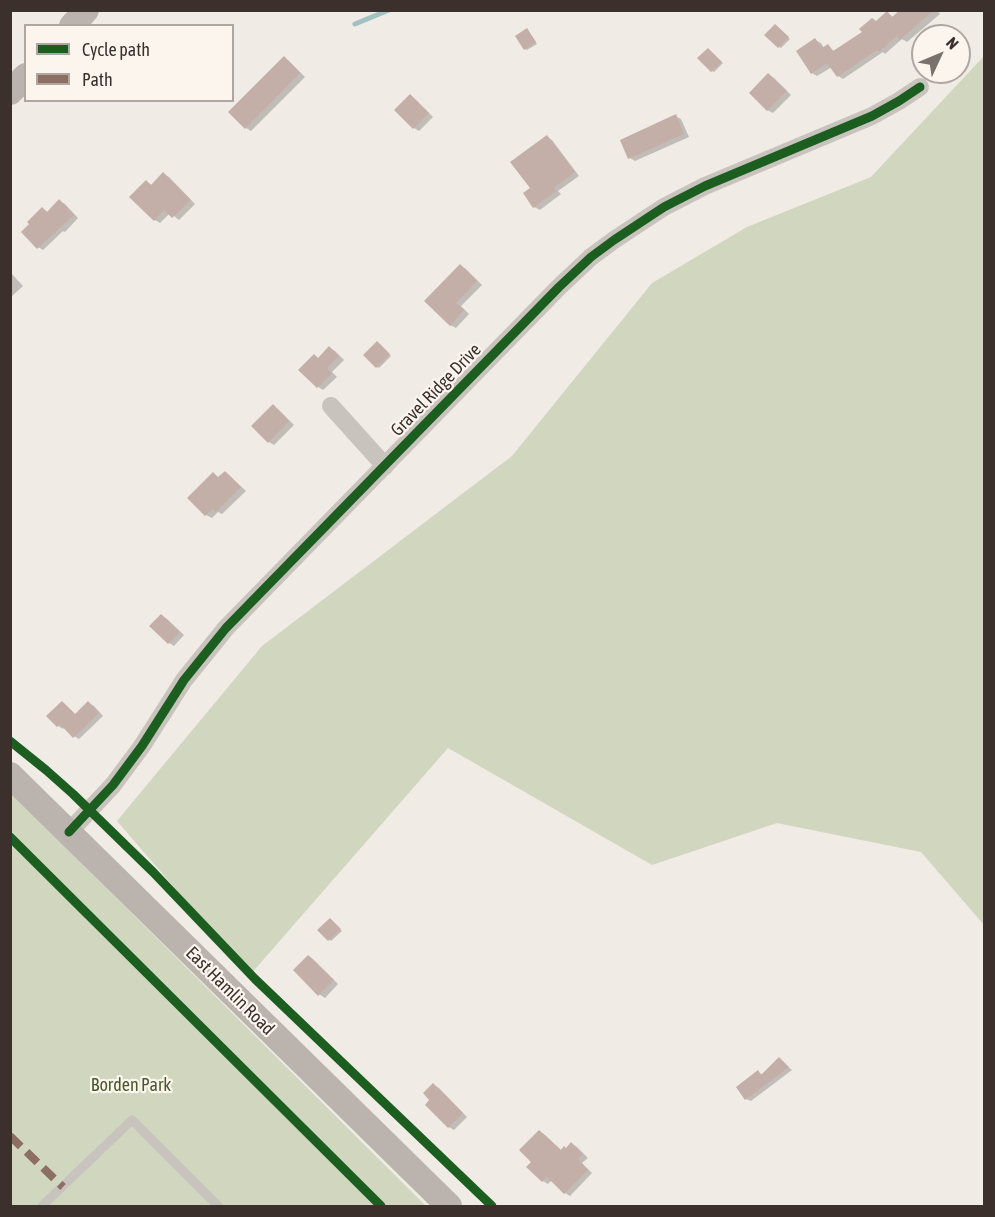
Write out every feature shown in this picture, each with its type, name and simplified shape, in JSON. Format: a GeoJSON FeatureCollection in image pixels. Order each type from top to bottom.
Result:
{"type":"FeatureCollection","features":[{"type":"Feature","properties":{"kind":"street"},"geometry":{"type":"LineString","coordinates":[[74,24],[86,10]]}},
{"type":"Feature","properties":{"kind":"street"},"geometry":{"type":"LineString","coordinates":[[10,92],[24,78]]}},
{"type":"Feature","properties":{"kind":"street","name":"Gravel Ridge Drive"},"geometry":{"type":"LineString","coordinates":[[69,832],[113,785],[142,746],[184,680],[226,628],[591,257],[664,207],[705,186],[862,121],[920,87]]}},
{"type":"Feature","properties":{"kind":"street"},"geometry":{"type":"LineString","coordinates":[[331,406],[386,466]]}},
{"type":"Feature","properties":{"kind":"street","name":"East Hamlin Road"},"geometry":{"type":"LineString","coordinates":[[10,775],[449,1206]]}},
{"type":"Feature","properties":{"kind":"lane"},"geometry":{"type":"LineString","coordinates":[[42,1206],[132,1120],[218,1206]]}},
{"type":"Feature","properties":{"kind":"green space"},"geometry":{"type":"Polygon","coordinates":[[[984,56],[984,925],[921,852],[777,823],[652,865],[448,748],[250,975],[117,821],[262,646],[512,456],[652,283],[747,227],[871,177],[958,84],[971,84],[971,70],[984,56]]]}},
{"type":"Feature","properties":{"kind":"green space","name":"Borden Park"},"geometry":{"type":"Polygon","coordinates":[[[11,793],[426,1206],[11,1206],[11,793]]]}},
{"type":"Feature","properties":{"kind":"building"},"geometry":{"type":"Polygon","coordinates":[[[900,10],[934,10],[918,24],[911,24],[911,30],[900,40],[897,36],[879,52],[877,50],[837,77],[827,63],[811,74],[796,51],[815,38],[822,48],[828,44],[833,51],[862,32],[859,29],[872,18],[876,21],[887,11],[892,17],[900,10]]]}},
{"type":"Feature","properties":{"kind":"building"},"geometry":{"type":"Polygon","coordinates":[[[775,24],[789,37],[778,48],[764,35],[775,24]]]}},
{"type":"Feature","properties":{"kind":"building"},"geometry":{"type":"Polygon","coordinates":[[[527,28],[536,42],[524,50],[515,36],[527,28]]]}},
{"type":"Feature","properties":{"kind":"building"},"geometry":{"type":"Polygon","coordinates":[[[708,48],[722,62],[711,72],[697,58],[708,48]]]}},
{"type":"Feature","properties":{"kind":"building"},"geometry":{"type":"Polygon","coordinates":[[[284,56],[300,73],[245,129],[228,112],[284,56]]]}},
{"type":"Feature","properties":{"kind":"building"},"geometry":{"type":"Polygon","coordinates":[[[768,73],[787,91],[767,111],[749,93],[768,73]]]}},
{"type":"Feature","properties":{"kind":"building"},"geometry":{"type":"Polygon","coordinates":[[[410,94],[429,113],[413,129],[394,110],[410,94]]]}},
{"type":"Feature","properties":{"kind":"building"},"geometry":{"type":"Polygon","coordinates":[[[676,114],[684,134],[628,159],[620,140],[676,114]]]}},
{"type":"Feature","properties":{"kind":"building"},"geometry":{"type":"Polygon","coordinates":[[[547,135],[575,172],[554,188],[556,191],[533,208],[523,193],[530,188],[510,162],[547,135]]]}},
{"type":"Feature","properties":{"kind":"building"},"geometry":{"type":"Polygon","coordinates":[[[163,172],[191,200],[172,218],[164,210],[154,221],[129,197],[146,180],[151,185],[163,172]]]}},
{"type":"Feature","properties":{"kind":"building"},"geometry":{"type":"Polygon","coordinates":[[[59,199],[74,215],[37,249],[21,232],[29,224],[27,222],[42,207],[47,212],[59,199]]]}},
{"type":"Feature","properties":{"kind":"building"},"geometry":{"type":"Polygon","coordinates":[[[460,264],[477,281],[456,303],[464,310],[450,326],[424,301],[460,264]]]}},
{"type":"Feature","properties":{"kind":"building"},"geometry":{"type":"Polygon","coordinates":[[[377,341],[390,354],[376,368],[363,355],[377,341]]]}},
{"type":"Feature","properties":{"kind":"building"},"geometry":{"type":"Polygon","coordinates":[[[329,346],[339,356],[327,368],[332,373],[317,388],[298,370],[314,354],[318,358],[329,346]]]}},
{"type":"Feature","properties":{"kind":"building"},"geometry":{"type":"Polygon","coordinates":[[[273,404],[289,421],[268,443],[251,426],[273,404]]]}},
{"type":"Feature","properties":{"kind":"building"},"geometry":{"type":"Polygon","coordinates":[[[225,471],[241,487],[216,512],[213,509],[205,516],[187,498],[213,472],[218,477],[225,471]]]}},
{"type":"Feature","properties":{"kind":"building"},"geometry":{"type":"Polygon","coordinates":[[[161,614],[180,632],[168,644],[149,626],[161,614]]]}},
{"type":"Feature","properties":{"kind":"building"},"geometry":{"type":"Polygon","coordinates":[[[62,701],[75,714],[88,701],[99,713],[73,738],[60,724],[57,727],[46,716],[62,701]]]}},
{"type":"Feature","properties":{"kind":"building"},"geometry":{"type":"Polygon","coordinates":[[[330,918],[341,929],[328,941],[317,930],[330,918]]]}},
{"type":"Feature","properties":{"kind":"building"},"geometry":{"type":"Polygon","coordinates":[[[308,955],[334,980],[318,996],[293,970],[308,955]]]}},
{"type":"Feature","properties":{"kind":"building"},"geometry":{"type":"Polygon","coordinates":[[[779,1057],[789,1067],[745,1100],[736,1087],[758,1070],[761,1075],[779,1057]]]}},
{"type":"Feature","properties":{"kind":"building"},"geometry":{"type":"Polygon","coordinates":[[[433,1083],[463,1113],[448,1128],[425,1105],[429,1100],[423,1093],[433,1083]]]}},
{"type":"Feature","properties":{"kind":"building"},"geometry":{"type":"Polygon","coordinates":[[[539,1130],[561,1150],[571,1142],[583,1154],[578,1159],[588,1170],[564,1194],[547,1177],[542,1182],[526,1167],[531,1162],[519,1150],[539,1130]]]}},
{"type":"Feature","properties":{"kind":"waterway"},"geometry":{"type":"LineString","coordinates":[[355,24],[389,10]]}},
{"type":"Feature","properties":{"kind":"marked path"},"geometry":{"type":"LineString","coordinates":[[10,1136],[63,1187]]}},
{"type":"Feature","properties":{"kind":"cycle path"},"geometry":{"type":"LineString","coordinates":[[69,832],[113,785],[142,746],[184,680],[226,628],[591,257],[664,207],[705,186],[872,116],[920,87]]}},
{"type":"Feature","properties":{"kind":"cycle path"},"geometry":{"type":"LineString","coordinates":[[10,741],[73,794],[153,872],[255,979],[492,1206]]}},
{"type":"Feature","properties":{"kind":"cycle path"},"geometry":{"type":"LineString","coordinates":[[10,837],[381,1206]]}}]}
